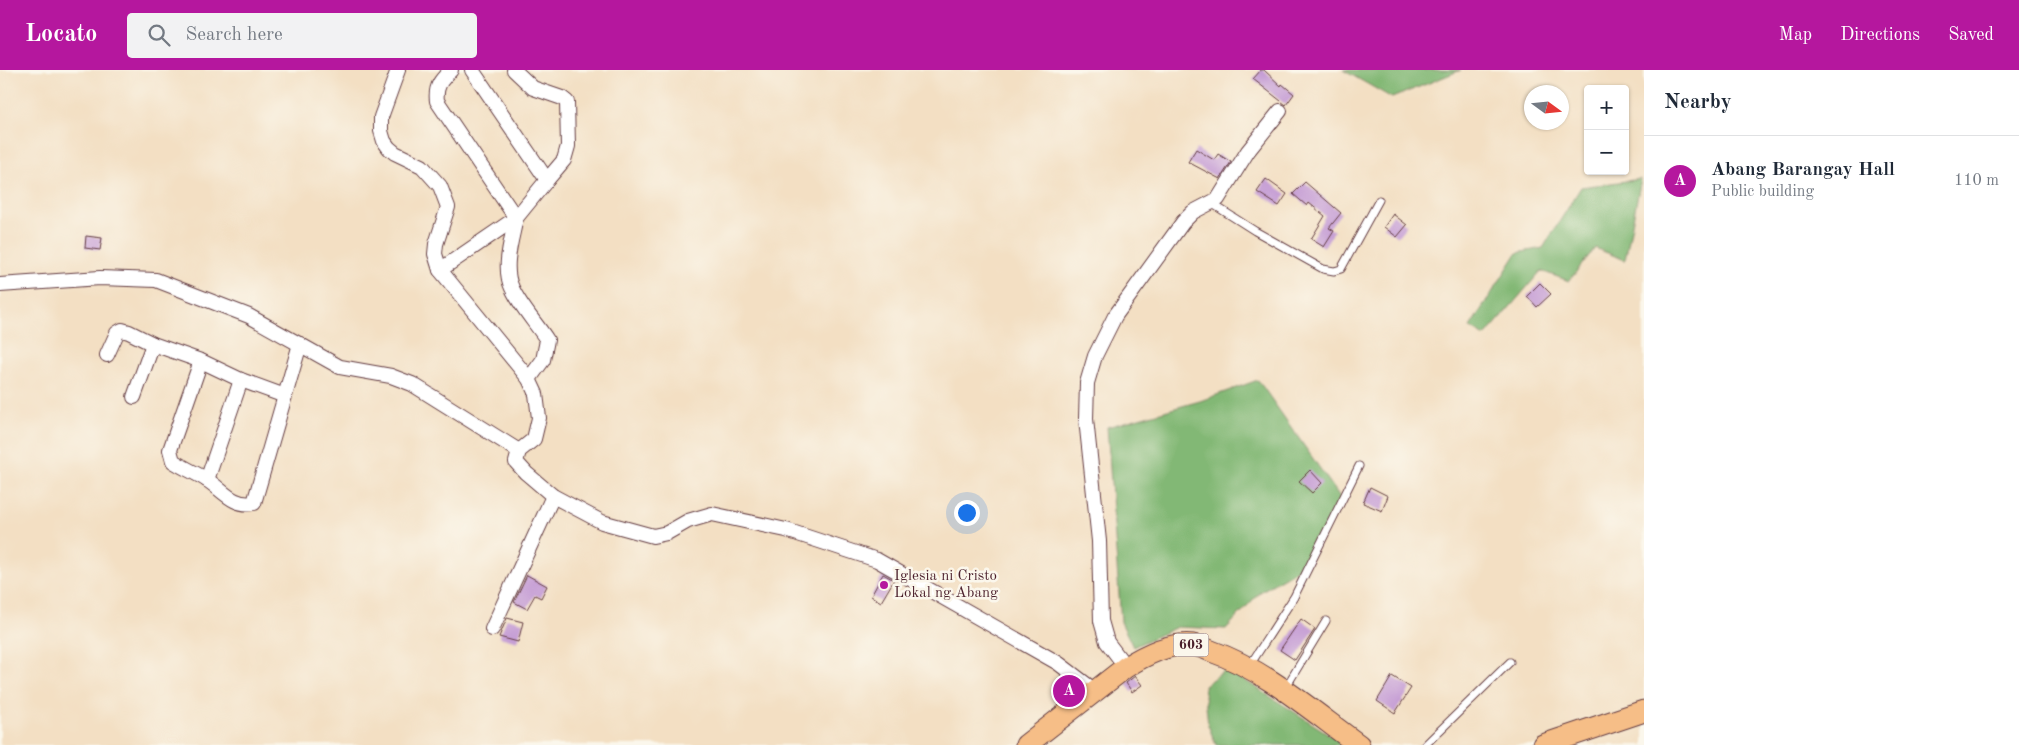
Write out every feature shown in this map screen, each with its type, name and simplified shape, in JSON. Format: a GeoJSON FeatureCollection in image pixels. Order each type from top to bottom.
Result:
{"type":"FeatureCollection","features":[{"type":"Feature","properties":{"kind":"main road","name":"603"},"geometry":{"type":"LineString","coordinates":[[1026,745],[1126,667],[1143,656],[1168,647],[1194,645],[1225,656],[1248,669],[1284,691],[1359,745]]}},
{"type":"Feature","properties":{"kind":"main road"},"geometry":{"type":"LineString","coordinates":[[1543,745],[1644,711]]}},
{"type":"Feature","properties":{"kind":"street"},"geometry":{"type":"LineString","coordinates":[[398,70],[380,117],[384,141],[395,153],[422,166],[440,186],[448,207],[436,244],[435,254],[440,270],[529,379],[536,394],[540,418],[534,439],[519,450],[516,462],[526,474],[554,496],[602,522],[653,536],[667,532],[688,521],[712,514],[786,530],[877,560],[1058,663],[1095,691]]}},
{"type":"Feature","properties":{"kind":"street"},"geometry":{"type":"LineString","coordinates":[[451,70],[441,80],[436,90],[437,101],[516,218],[509,254],[509,277],[512,288],[547,340],[543,360],[529,379]]}},
{"type":"Feature","properties":{"kind":"street"},"geometry":{"type":"LineString","coordinates":[[472,70],[547,180]]}},
{"type":"Feature","properties":{"kind":"street"},"geometry":{"type":"LineString","coordinates":[[440,270],[516,218],[564,160],[568,146],[567,102],[562,98],[533,88],[514,70]]}},
{"type":"Feature","properties":{"kind":"street"},"geometry":{"type":"LineString","coordinates":[[1126,667],[1107,642],[1101,621],[1099,541],[1086,419],[1087,383],[1095,356],[1115,316],[1182,222],[1193,212],[1218,199],[1248,151],[1280,111]]}},
{"type":"Feature","properties":{"kind":"street"},"geometry":{"type":"LineString","coordinates":[[0,285],[100,278],[156,280],[249,316],[340,367],[391,376],[412,384],[519,450]]}},
{"type":"Feature","properties":{"kind":"street"},"geometry":{"type":"LineString","coordinates":[[107,355],[116,333],[122,330],[284,396]]}},
{"type":"Feature","properties":{"kind":"street"},"geometry":{"type":"LineString","coordinates":[[134,397],[153,344]]}},
{"type":"Feature","properties":{"kind":"street"},"geometry":{"type":"LineString","coordinates":[[201,361],[170,450],[172,461],[207,480],[232,501],[245,505],[254,503],[300,344]]}},
{"type":"Feature","properties":{"kind":"street"},"geometry":{"type":"LineString","coordinates":[[207,480],[241,380]]}},
{"type":"Feature","properties":{"kind":"street"},"geometry":{"type":"LineString","coordinates":[[492,629],[554,496]]}},
{"type":"Feature","properties":{"kind":"lane"},"geometry":{"type":"LineString","coordinates":[[1211,203],[1282,247],[1323,269],[1334,271],[1341,269],[1346,262],[1378,200]]}},
{"type":"Feature","properties":{"kind":"lane"},"geometry":{"type":"LineString","coordinates":[[1248,669],[1294,597],[1359,466]]}},
{"type":"Feature","properties":{"kind":"lane"},"geometry":{"type":"LineString","coordinates":[[1284,691],[1326,621]]}},
{"type":"Feature","properties":{"kind":"lane"},"geometry":{"type":"LineString","coordinates":[[1426,745],[1510,662]]}},
{"type":"Feature","properties":{"kind":"green space"},"geometry":{"type":"Polygon","coordinates":[[[1343,70],[1461,70],[1392,98],[1343,70]]]}},
{"type":"Feature","properties":{"kind":"green space"},"geometry":{"type":"Polygon","coordinates":[[[1641,179],[1625,260],[1595,248],[1569,281],[1541,271],[1485,336],[1470,327],[1517,253],[1543,248],[1581,187],[1641,179]]]}},
{"type":"Feature","properties":{"kind":"green space"},"geometry":{"type":"Polygon","coordinates":[[[1258,380],[1342,500],[1303,566],[1260,592],[1226,629],[1177,627],[1133,647],[1121,622],[1107,427],[1200,401],[1258,380]]]}},
{"type":"Feature","properties":{"kind":"green space"},"geometry":{"type":"Polygon","coordinates":[[[1227,669],[1346,745],[1216,745],[1208,725],[1204,685],[1227,669]]]}},
{"type":"Feature","properties":{"kind":"building"},"geometry":{"type":"Polygon","coordinates":[[[1261,70],[1264,70],[1281,86],[1282,84],[1294,94],[1286,105],[1253,79],[1261,70]]]}},
{"type":"Feature","properties":{"kind":"building"},"geometry":{"type":"Polygon","coordinates":[[[1196,149],[1214,160],[1218,154],[1231,162],[1220,179],[1188,162],[1196,149]]]}},
{"type":"Feature","properties":{"kind":"building"},"geometry":{"type":"Polygon","coordinates":[[[1266,179],[1287,194],[1279,206],[1257,192],[1266,179]]]}},
{"type":"Feature","properties":{"kind":"building"},"geometry":{"type":"Polygon","coordinates":[[[1305,182],[1341,213],[1329,228],[1334,231],[1324,247],[1311,239],[1325,216],[1309,203],[1307,206],[1293,194],[1305,182]]]}},
{"type":"Feature","properties":{"kind":"building"},"geometry":{"type":"Polygon","coordinates":[[[1393,214],[1407,225],[1397,237],[1384,227],[1393,214]]]}},
{"type":"Feature","properties":{"kind":"building"},"geometry":{"type":"Polygon","coordinates":[[[86,236],[102,238],[100,250],[85,248],[86,236]]]}},
{"type":"Feature","properties":{"kind":"building"},"geometry":{"type":"Polygon","coordinates":[[[1540,283],[1551,294],[1537,307],[1527,296],[1540,283]]]}},
{"type":"Feature","properties":{"kind":"building"},"geometry":{"type":"Polygon","coordinates":[[[1310,470],[1322,483],[1312,493],[1299,481],[1310,470]]]}},
{"type":"Feature","properties":{"kind":"building"},"geometry":{"type":"Polygon","coordinates":[[[1370,487],[1388,496],[1382,511],[1363,503],[1370,487]]]}},
{"type":"Feature","properties":{"kind":"building","name":"Iglesia ni Cristo Lokal ng Abang"},"geometry":{"type":"Polygon","coordinates":[[[883,574],[894,580],[881,602],[871,596],[883,574]]]}},
{"type":"Feature","properties":{"kind":"building"},"geometry":{"type":"Polygon","coordinates":[[[527,575],[547,586],[541,598],[535,595],[527,609],[514,602],[527,575]]]}},
{"type":"Feature","properties":{"kind":"building"},"geometry":{"type":"Polygon","coordinates":[[[507,618],[523,622],[518,642],[499,637],[507,618]]]}},
{"type":"Feature","properties":{"kind":"building"},"geometry":{"type":"Polygon","coordinates":[[[1301,619],[1315,629],[1295,660],[1280,650],[1301,619]]]}},
{"type":"Feature","properties":{"kind":"building"},"geometry":{"type":"Polygon","coordinates":[[[1135,676],[1142,685],[1132,692],[1126,683],[1135,676]]]}},
{"type":"Feature","properties":{"kind":"building"},"geometry":{"type":"Polygon","coordinates":[[[1392,676],[1411,688],[1395,713],[1377,701],[1392,676]]]}},
{"type":"Feature","properties":{"kind":"building"},"geometry":{"type":"Polygon","coordinates":[[[1065,680],[1078,689],[1065,699],[1056,689],[1065,680]]]}},
{"type":"Feature","properties":{"kind":"place","name":"Iglesia ni Cristo Lokal ng Abang"},"geometry":{"type":"Point","coordinates":[884,585]}},
{"type":"Feature","properties":{"kind":"place","name":"Abang Barangay Hall"},"geometry":{"type":"Point","coordinates":[1069,691]}}]}
